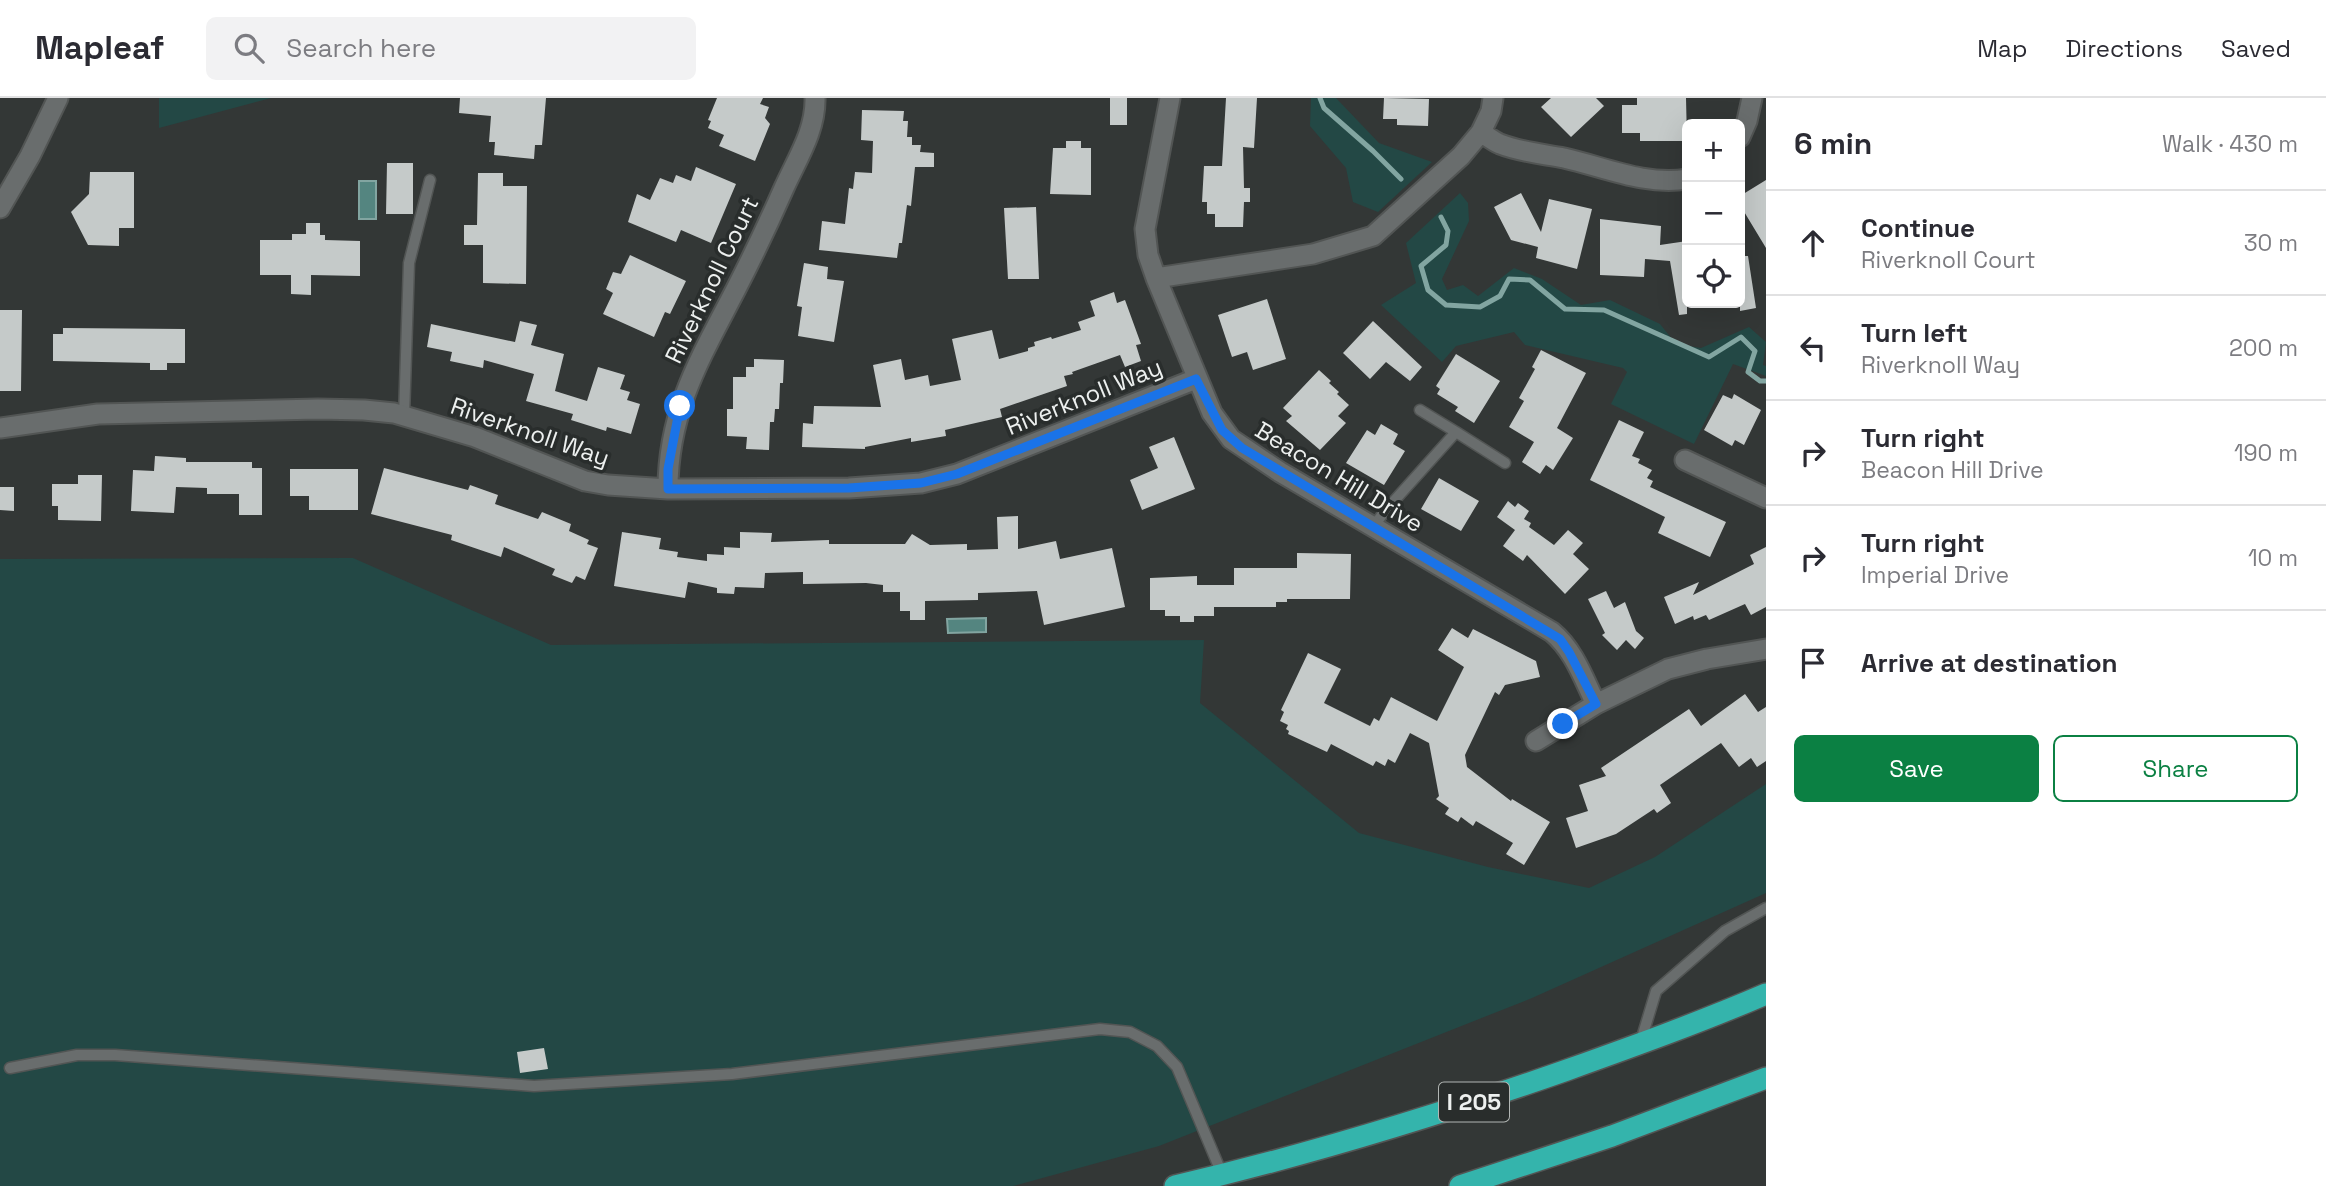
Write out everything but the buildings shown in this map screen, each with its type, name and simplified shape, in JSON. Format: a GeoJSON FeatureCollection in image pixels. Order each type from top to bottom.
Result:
{"type":"FeatureCollection","features":[{"type":"Feature","properties":{"kind":"highway","name":"I 205"},"geometry":{"type":"LineString","coordinates":[[1175,1186],[1398,1126],[1640,1044],[1766,994]]}},
{"type":"Feature","properties":{"kind":"highway"},"geometry":{"type":"LineString","coordinates":[[1460,1186],[1612,1136],[1766,1078]]}},
{"type":"Feature","properties":{"kind":"street"},"geometry":{"type":"LineString","coordinates":[[0,208],[30,156],[58,98]]}},
{"type":"Feature","properties":{"kind":"street","name":"Riverknoll Court"},"geometry":{"type":"LineString","coordinates":[[668,489],[668,469],[680,406],[697,363],[754,253],[812,128],[815,98]]}},
{"type":"Feature","properties":{"kind":"street","name":"Beacon Hill Drive"},"geometry":{"type":"LineString","coordinates":[[1170,98],[1145,229],[1148,255],[1212,413],[1231,439],[1280,472],[1552,632],[1569,652],[1596,704]]}},
{"type":"Feature","properties":{"kind":"street"},"geometry":{"type":"LineString","coordinates":[[1156,278],[1313,254],[1373,236],[1461,156],[1481,132],[1491,111],[1493,98]]}},
{"type":"Feature","properties":{"kind":"street"},"geometry":{"type":"LineString","coordinates":[[1745,125],[1752,98]]}},
{"type":"Feature","properties":{"kind":"street"},"geometry":{"type":"LineString","coordinates":[[1481,132],[1497,143],[1513,148],[1620,173],[1668,182],[1682,180]]}},
{"type":"Feature","properties":{"kind":"street","name":"Riverknoll Way"},"geometry":{"type":"LineString","coordinates":[[0,428],[66,417],[109,414],[364,410],[404,416],[475,438],[585,481],[608,485],[668,489],[849,488],[921,483],[965,471],[1196,379]]}},
{"type":"Feature","properties":{"kind":"street"},"geometry":{"type":"LineString","coordinates":[[1685,460],[1766,498]]}},
{"type":"Feature","properties":{"kind":"street"},"geometry":{"type":"LineString","coordinates":[[1536,741],[1596,704],[1668,669],[1766,649]]}},
{"type":"Feature","properties":{"kind":"lane"},"geometry":{"type":"LineString","coordinates":[[404,416],[409,263],[430,180]]}},
{"type":"Feature","properties":{"kind":"lane"},"geometry":{"type":"LineString","coordinates":[[1420,410],[1505,463]]}},
{"type":"Feature","properties":{"kind":"lane"},"geometry":{"type":"LineString","coordinates":[[1373,527],[1456,432]]}},
{"type":"Feature","properties":{"kind":"lane"},"geometry":{"type":"LineString","coordinates":[[1640,1044],[1656,991],[1725,931],[1766,908]]}},
{"type":"Feature","properties":{"kind":"lane"},"geometry":{"type":"LineString","coordinates":[[9,1068],[77,1055],[115,1055],[534,1086],[732,1074],[1100,1029],[1130,1031],[1157,1046],[1177,1067],[1223,1175]]}},
{"type":"Feature","properties":{"kind":"shaded area"},"geometry":{"type":"Polygon","coordinates":[[[159,98],[271,98],[159,128],[159,98]]]}},
{"type":"Feature","properties":{"kind":"shaded area"},"geometry":{"type":"Polygon","coordinates":[[[1311,98],[1336,98],[1379,143],[1432,162],[1378,212],[1353,202],[1346,168],[1310,126],[1311,98]]]}},
{"type":"Feature","properties":{"kind":"shaded area"},"geometry":{"type":"Polygon","coordinates":[[[359,181],[376,181],[376,219],[359,219],[359,181]]]}},
{"type":"Feature","properties":{"kind":"shaded area"},"geometry":{"type":"Polygon","coordinates":[[[1460,193],[1468,203],[1469,221],[1442,279],[1447,290],[1463,285],[1478,296],[1514,268],[1542,279],[1581,305],[1610,300],[1660,324],[1676,344],[1701,348],[1749,327],[1766,342],[1763,365],[1766,366],[1766,376],[1733,364],[1694,444],[1611,404],[1627,372],[1623,368],[1525,345],[1514,332],[1456,346],[1442,362],[1381,305],[1416,283],[1406,243],[1460,193]]]}},
{"type":"Feature","properties":{"kind":"shaded area"},"geometry":{"type":"Polygon","coordinates":[[[353,558],[551,645],[1204,640],[1200,703],[1359,833],[1488,867],[1589,888],[1655,857],[1766,784],[1766,893],[1532,998],[1159,1146],[1013,1186],[0,1186],[0,559],[353,558]]]}},
{"type":"Feature","properties":{"kind":"shaded area"},"geometry":{"type":"Polygon","coordinates":[[[986,618],[986,632],[948,633],[947,619],[986,618]]]}},
{"type":"Feature","properties":{"kind":"waterway"},"geometry":{"type":"LineString","coordinates":[[1320,98],[1324,108],[1401,179]]}},
{"type":"Feature","properties":{"kind":"waterway"},"geometry":{"type":"LineString","coordinates":[[1441,217],[1448,231],[1446,245],[1421,266],[1428,290],[1446,305],[1480,307],[1500,296],[1509,279],[1530,280],[1565,309],[1604,310],[1709,357],[1741,337],[1755,351],[1748,372],[1760,381],[1766,381]]}},
{"type":"Feature","properties":{"kind":"route"},"geometry":{"type":"LineString","coordinates":[[680,406],[668,469],[668,489],[849,488],[921,483],[957,474],[1196,379],[1222,430],[1242,448],[1560,639],[1596,704],[1563,724]]}}]}
